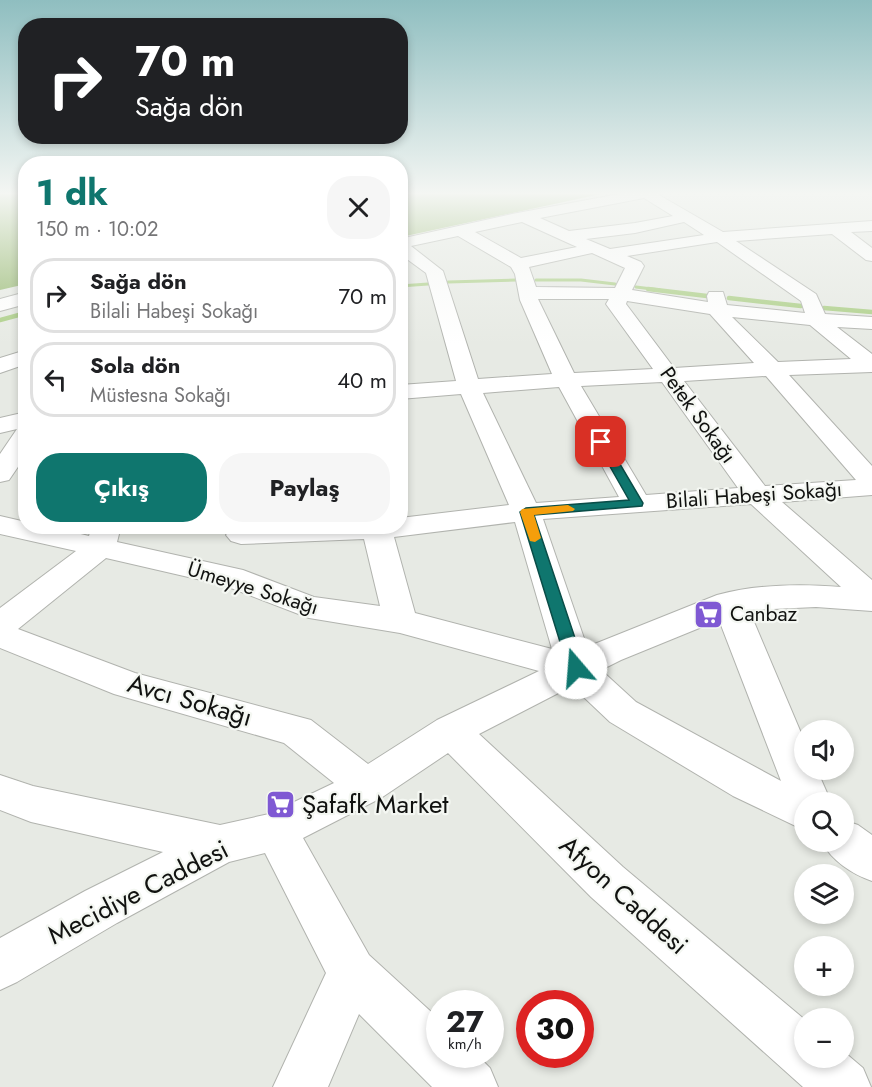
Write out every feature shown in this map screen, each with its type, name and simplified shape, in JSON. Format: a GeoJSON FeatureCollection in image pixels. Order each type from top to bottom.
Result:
{"type":"FeatureCollection","features":[{"type":"Feature","properties":{"kind":"street"},"geometry":{"type":"LineString","coordinates":[[482,243],[518,264],[524,274],[529,300],[566,380],[637,503]]}},
{"type":"Feature","properties":{"kind":"street"},"geometry":{"type":"LineString","coordinates":[[583,243],[602,251],[629,279],[712,295],[817,320],[872,323]]}},
{"type":"Feature","properties":{"kind":"street"},"geometry":{"type":"LineString","coordinates":[[518,264],[672,243]]}},
{"type":"Feature","properties":{"kind":"street"},"geometry":{"type":"LineString","coordinates":[[728,243],[810,299],[817,320],[871,364]]}},
{"type":"Feature","properties":{"kind":"street"},"geometry":{"type":"LineString","coordinates":[[854,243],[872,256]]}},
{"type":"Feature","properties":{"kind":"street"},"geometry":{"type":"LineString","coordinates":[[408,251],[434,272],[469,387],[526,512],[576,668],[623,712],[747,784],[794,807]]}},
{"type":"Feature","properties":{"kind":"street"},"geometry":{"type":"LineString","coordinates":[[528,292],[629,279],[661,282]]}},
{"type":"Feature","properties":{"kind":"street","name":"Petek Sokağı"},"geometry":{"type":"LineString","coordinates":[[629,279],[616,304],[758,496],[872,598]]}},
{"type":"Feature","properties":{"kind":"street"},"geometry":{"type":"LineString","coordinates":[[712,295],[738,291]]}},
{"type":"Feature","properties":{"kind":"street"},"geometry":{"type":"LineString","coordinates":[[712,295],[720,316],[772,369],[872,484]]}},
{"type":"Feature","properties":{"kind":"street"},"geometry":{"type":"LineString","coordinates":[[774,296],[832,301]]}},
{"type":"Feature","properties":{"kind":"street"},"geometry":{"type":"LineString","coordinates":[[0,305],[18,300]]}},
{"type":"Feature","properties":{"kind":"street"},"geometry":{"type":"LineString","coordinates":[[408,391],[566,380],[871,364]]}},
{"type":"Feature","properties":{"kind":"street"},"geometry":{"type":"LineString","coordinates":[[0,426],[18,420]]}},
{"type":"Feature","properties":{"kind":"street"},"geometry":{"type":"LineString","coordinates":[[0,474],[18,446]]}},
{"type":"Feature","properties":{"kind":"street","name":"Bilali Habeşi Sokağı"},"geometry":{"type":"LineString","coordinates":[[408,525],[526,512],[758,496],[872,484]]}},
{"type":"Feature","properties":{"kind":"street","name":"Ümeyye Sokağı"},"geometry":{"type":"LineString","coordinates":[[0,525],[18,527]]}},
{"type":"Feature","properties":{"kind":"street","name":"Ümeyye Sokağı"},"geometry":{"type":"LineString","coordinates":[[77,534],[103,537],[244,581],[309,607],[400,621],[576,668]]}},
{"type":"Feature","properties":{"kind":"street"},"geometry":{"type":"LineString","coordinates":[[242,534],[244,581]]}},
{"type":"Feature","properties":{"kind":"street"},"geometry":{"type":"LineString","coordinates":[[378,534],[400,621]]}},
{"type":"Feature","properties":{"kind":"street"},"geometry":{"type":"LineString","coordinates":[[0,626],[103,537]]}},
{"type":"Feature","properties":{"kind":"street","name":"Mecidiye Caddesi"},"geometry":{"type":"LineString","coordinates":[[0,965],[101,907],[220,845],[276,831],[367,786],[451,731],[609,651],[739,600],[774,596],[872,598]]}},
{"type":"Feature","properties":{"kind":"street"},"geometry":{"type":"LineString","coordinates":[[729,603],[806,792]]}},
{"type":"Feature","properties":{"kind":"street","name":"Avcı Sokağı"},"geometry":{"type":"LineString","coordinates":[[0,635],[127,684],[297,730],[367,786]]}},
{"type":"Feature","properties":{"kind":"street","name":"Afyon Caddesi"},"geometry":{"type":"LineString","coordinates":[[451,731],[607,882],[794,1044]]}},
{"type":"Feature","properties":{"kind":"street"},"geometry":{"type":"LineString","coordinates":[[0,792],[31,804],[220,845]]}},
{"type":"Feature","properties":{"kind":"street"},"geometry":{"type":"LineString","coordinates":[[276,831],[352,972],[471,1087]]}},
{"type":"Feature","properties":{"kind":"street"},"geometry":{"type":"LineString","coordinates":[[854,847],[872,861]]}},
{"type":"Feature","properties":{"kind":"street"},"geometry":{"type":"LineString","coordinates":[[300,1087],[352,972]]}},
{"type":"Feature","properties":{"kind":"street"},"geometry":{"type":"LineString","coordinates":[[822,1068],[844,1087]]}},
{"type":"Feature","properties":{"kind":"green space"},"geometry":{"type":"Polygon","coordinates":[[[0,243],[18,243],[18,286],[0,290],[0,243]]]}},
{"type":"Feature","properties":{"kind":"waterway"},"geometry":{"type":"LineString","coordinates":[[448,282],[516,280]]}},
{"type":"Feature","properties":{"kind":"waterway"},"geometry":{"type":"LineString","coordinates":[[536,280],[581,280],[615,284]]}},
{"type":"Feature","properties":{"kind":"waterway"},"geometry":{"type":"LineString","coordinates":[[408,285],[428,284]]}},
{"type":"Feature","properties":{"kind":"waterway"},"geometry":{"type":"LineString","coordinates":[[636,287],[660,290]]}},
{"type":"Feature","properties":{"kind":"waterway"},"geometry":{"type":"LineString","coordinates":[[648,289],[707,296]]}},
{"type":"Feature","properties":{"kind":"waterway"},"geometry":{"type":"LineString","coordinates":[[729,298],[801,306]]}},
{"type":"Feature","properties":{"kind":"waterway"},"geometry":{"type":"LineString","coordinates":[[824,308],[872,312]]}},
{"type":"Feature","properties":{"kind":"waterway"},"geometry":{"type":"LineString","coordinates":[[0,320],[18,315]]}},
{"type":"Feature","properties":{"kind":"slow traffic"},"geometry":{"type":"LineString","coordinates":[[535,538],[526,512],[568,509]]}},
{"type":"Feature","properties":{"kind":"place","name":"Canbaz"},"geometry":{"type":"Point","coordinates":[709,614]}},
{"type":"Feature","properties":{"kind":"place","name":"Şafafk Market"},"geometry":{"type":"Point","coordinates":[281,804]}},
{"type":"Feature","properties":{"kind":"route"},"geometry":{"type":"LineString","coordinates":[[576,668],[526,512],[637,503],[601,442]]}}]}
